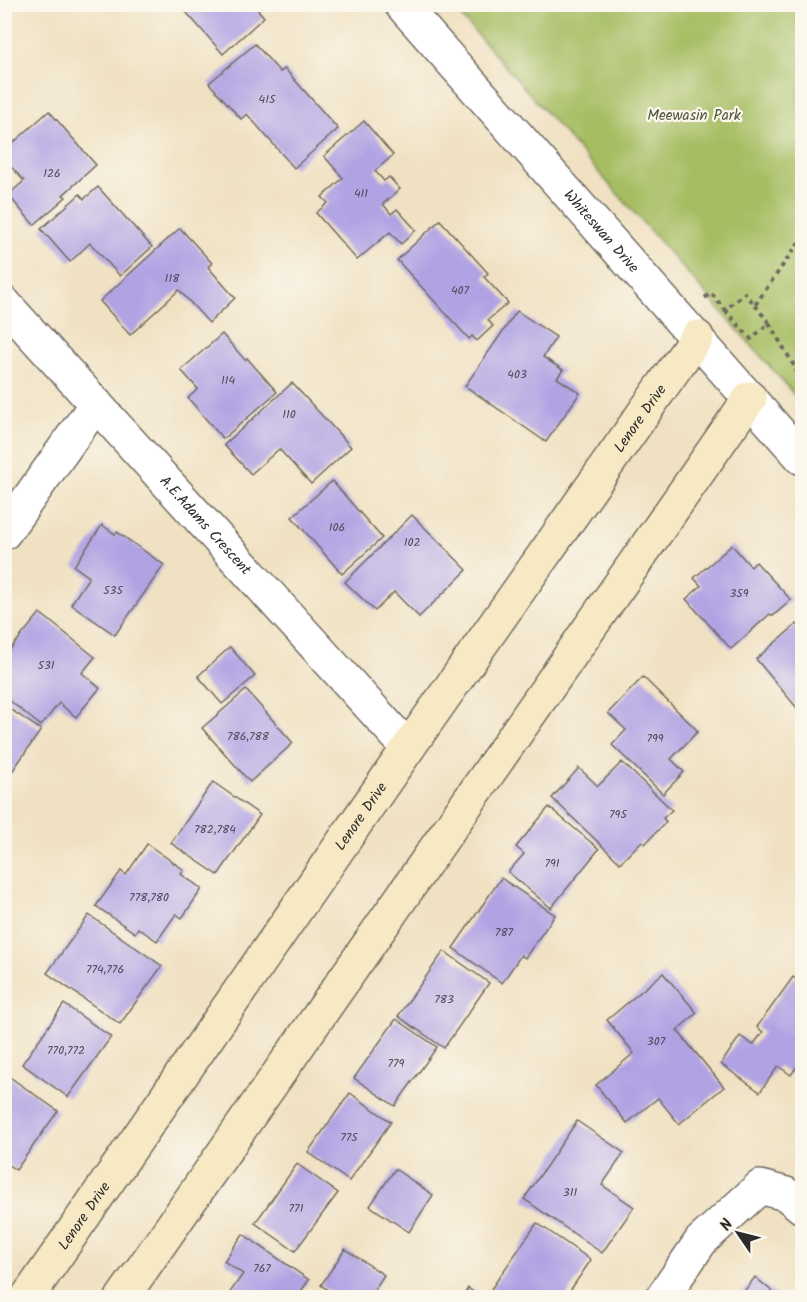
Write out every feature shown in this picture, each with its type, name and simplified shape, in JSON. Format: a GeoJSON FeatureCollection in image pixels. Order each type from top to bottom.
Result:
{"type":"FeatureCollection","features":[{"type":"Feature","properties":{"kind":"main road","name":"Lenore Drive"},"geometry":{"type":"LineString","coordinates":[[27,1298],[408,748],[697,337]]}},
{"type":"Feature","properties":{"kind":"main road"},"geometry":{"type":"LineString","coordinates":[[122,1298],[750,398]]}},
{"type":"Feature","properties":{"kind":"street","name":"Whiteswan Drive"},"geometry":{"type":"LineString","coordinates":[[401,4],[802,458]]}},
{"type":"Feature","properties":{"kind":"street","name":"A.E.Adams Crescent"},"geometry":{"type":"LineString","coordinates":[[4,303],[408,748]]}},
{"type":"Feature","properties":{"kind":"street"},"geometry":{"type":"LineString","coordinates":[[4,533],[96,404]]}},
{"type":"Feature","properties":{"kind":"street"},"geometry":{"type":"LineString","coordinates":[[662,1298],[701,1241],[760,1187],[786,1194],[802,1207]]}},
{"type":"Feature","properties":{"kind":"path"},"geometry":{"type":"LineString","coordinates":[[755,305],[802,238]]}},
{"type":"Feature","properties":{"kind":"path"},"geometry":{"type":"LineString","coordinates":[[704,299],[711,293],[751,339],[769,323]]}},
{"type":"Feature","properties":{"kind":"path"},"geometry":{"type":"LineString","coordinates":[[725,310],[745,293],[769,323],[796,369],[802,394]]}},
{"type":"Feature","properties":{"kind":"green space","name":"Meewasin Park"},"geometry":{"type":"Polygon","coordinates":[[[451,5],[802,5],[802,404],[780,378],[451,5]]]}},
{"type":"Feature","properties":{"kind":"building"},"geometry":{"type":"Polygon","coordinates":[[[179,4],[253,4],[264,17],[223,54],[179,4]]]}},
{"type":"Feature","properties":{"kind":"building"},"geometry":{"type":"Polygon","coordinates":[[[255,44],[280,72],[285,69],[338,129],[294,168],[247,114],[241,119],[209,83],[255,44]]]}},
{"type":"Feature","properties":{"kind":"building"},"geometry":{"type":"Polygon","coordinates":[[[49,111],[96,165],[63,195],[66,197],[34,225],[8,195],[24,181],[4,159],[4,151],[49,111]]]}},
{"type":"Feature","properties":{"kind":"building"},"geometry":{"type":"Polygon","coordinates":[[[364,121],[393,155],[375,171],[384,181],[389,177],[400,189],[383,204],[391,214],[397,209],[416,230],[401,244],[390,232],[357,260],[316,213],[328,203],[322,197],[343,178],[324,156],[364,121]]]}},
{"type":"Feature","properties":{"kind":"building"},"geometry":{"type":"Polygon","coordinates":[[[98,187],[152,247],[120,276],[90,243],[70,262],[41,229],[80,194],[84,199],[98,187]]]}},
{"type":"Feature","properties":{"kind":"building"},"geometry":{"type":"Polygon","coordinates":[[[440,220],[488,273],[484,277],[508,303],[488,320],[493,326],[477,341],[472,336],[469,339],[397,260],[440,220]]]}},
{"type":"Feature","properties":{"kind":"building"},"geometry":{"type":"Polygon","coordinates":[[[180,228],[212,263],[208,267],[235,298],[209,323],[179,290],[130,335],[100,301],[180,228]]]}},
{"type":"Feature","properties":{"kind":"building"},"geometry":{"type":"Polygon","coordinates":[[[517,311],[556,337],[543,357],[563,370],[557,378],[580,393],[546,442],[465,386],[517,311]]]}},
{"type":"Feature","properties":{"kind":"building"},"geometry":{"type":"Polygon","coordinates":[[[222,334],[277,392],[223,439],[188,398],[198,389],[181,370],[222,334]]]}},
{"type":"Feature","properties":{"kind":"building"},"geometry":{"type":"Polygon","coordinates":[[[292,383],[351,447],[311,484],[279,449],[251,474],[224,445],[292,383]]]}},
{"type":"Feature","properties":{"kind":"building"},"geometry":{"type":"Polygon","coordinates":[[[332,481],[382,538],[342,574],[292,517],[332,481]]]}},
{"type":"Feature","properties":{"kind":"building"},"geometry":{"type":"Polygon","coordinates":[[[412,515],[467,570],[419,617],[394,592],[375,611],[345,582],[412,515]]]}},
{"type":"Feature","properties":{"kind":"building"},"geometry":{"type":"Polygon","coordinates":[[[102,525],[115,534],[117,532],[164,565],[115,635],[71,604],[89,577],[74,566],[102,525]]]}},
{"type":"Feature","properties":{"kind":"building"},"geometry":{"type":"Polygon","coordinates":[[[732,545],[751,567],[756,562],[791,600],[773,616],[770,614],[731,649],[686,599],[701,586],[694,578],[732,545]]]}},
{"type":"Feature","properties":{"kind":"building"},"geometry":{"type":"Polygon","coordinates":[[[40,613],[95,657],[82,673],[100,688],[76,717],[59,703],[41,726],[4,696],[4,657],[40,613]]]}},
{"type":"Feature","properties":{"kind":"building"},"geometry":{"type":"Polygon","coordinates":[[[797,624],[800,627],[802,625],[802,714],[756,659],[797,624]]]}},
{"type":"Feature","properties":{"kind":"building"},"geometry":{"type":"Polygon","coordinates":[[[230,647],[255,676],[222,704],[198,676],[230,647]]]}},
{"type":"Feature","properties":{"kind":"building"},"geometry":{"type":"Polygon","coordinates":[[[643,677],[698,731],[671,759],[684,772],[663,794],[612,745],[626,730],[608,713],[643,677]]]}},
{"type":"Feature","properties":{"kind":"building"},"geometry":{"type":"Polygon","coordinates":[[[246,690],[293,743],[250,782],[202,728],[246,690]]]}},
{"type":"Feature","properties":{"kind":"building"},"geometry":{"type":"Polygon","coordinates":[[[4,705],[41,730],[4,783],[4,705]]]}},
{"type":"Feature","properties":{"kind":"building"},"geometry":{"type":"Polygon","coordinates":[[[622,762],[672,810],[663,818],[666,822],[645,844],[642,841],[620,863],[552,798],[579,768],[598,786],[622,762]]]}},
{"type":"Feature","properties":{"kind":"building"},"geometry":{"type":"Polygon","coordinates":[[[213,782],[260,815],[218,875],[171,843],[213,782]]]}},
{"type":"Feature","properties":{"kind":"building"},"geometry":{"type":"Polygon","coordinates":[[[549,807],[599,849],[551,908],[508,872],[524,854],[516,847],[549,807]]]}},
{"type":"Feature","properties":{"kind":"building"},"geometry":{"type":"Polygon","coordinates":[[[147,844],[184,870],[181,874],[202,889],[182,918],[176,914],[157,941],[138,928],[135,933],[96,906],[121,871],[126,875],[147,844]]]}},
{"type":"Feature","properties":{"kind":"building"},"geometry":{"type":"Polygon","coordinates":[[[501,878],[555,915],[525,958],[521,955],[502,983],[453,948],[501,878]]]}},
{"type":"Feature","properties":{"kind":"building"},"geometry":{"type":"Polygon","coordinates":[[[89,915],[162,966],[120,1024],[47,973],[89,915]]]}},
{"type":"Feature","properties":{"kind":"building"},"geometry":{"type":"Polygon","coordinates":[[[444,951],[489,983],[444,1048],[398,1016],[444,951]]]}},
{"type":"Feature","properties":{"kind":"building"},"geometry":{"type":"Polygon","coordinates":[[[663,973],[697,1013],[677,1030],[724,1087],[679,1124],[658,1098],[627,1123],[596,1085],[634,1053],[607,1020],[663,973]]]}},
{"type":"Feature","properties":{"kind":"building"},"geometry":{"type":"Polygon","coordinates":[[[793,977],[802,984],[802,1059],[791,1075],[778,1066],[760,1092],[721,1064],[740,1036],[753,1045],[763,1032],[757,1027],[793,977]]]}},
{"type":"Feature","properties":{"kind":"building"},"geometry":{"type":"Polygon","coordinates":[[[64,1004],[111,1037],[68,1097],[22,1064],[64,1004]]]}},
{"type":"Feature","properties":{"kind":"building"},"geometry":{"type":"Polygon","coordinates":[[[396,1019],[437,1047],[395,1106],[354,1078],[396,1019]]]}},
{"type":"Feature","properties":{"kind":"building"},"geometry":{"type":"Polygon","coordinates":[[[4,1073],[58,1111],[16,1170],[4,1162],[4,1073]]]}},
{"type":"Feature","properties":{"kind":"building"},"geometry":{"type":"Polygon","coordinates":[[[350,1093],[391,1122],[349,1181],[308,1152],[350,1093]]]}},
{"type":"Feature","properties":{"kind":"building"},"geometry":{"type":"Polygon","coordinates":[[[577,1121],[624,1153],[602,1185],[634,1207],[602,1253],[524,1199],[577,1121]]]}},
{"type":"Feature","properties":{"kind":"building"},"geometry":{"type":"Polygon","coordinates":[[[297,1164],[338,1193],[295,1251],[255,1223],[297,1164]]]}},
{"type":"Feature","properties":{"kind":"building"},"geometry":{"type":"Polygon","coordinates":[[[395,1169],[433,1195],[409,1232],[370,1206],[395,1169]]]}},
{"type":"Feature","properties":{"kind":"building"},"geometry":{"type":"Polygon","coordinates":[[[537,1223],[591,1260],[565,1298],[502,1298],[491,1289],[537,1223]]]}},
{"type":"Feature","properties":{"kind":"building"},"geometry":{"type":"Polygon","coordinates":[[[243,1234],[309,1280],[296,1298],[226,1298],[243,1274],[224,1261],[243,1234]]]}},
{"type":"Feature","properties":{"kind":"building"},"geometry":{"type":"Polygon","coordinates":[[[345,1249],[384,1275],[369,1298],[339,1298],[321,1285],[345,1249]]]}},
{"type":"Feature","properties":{"kind":"building"},"geometry":{"type":"Polygon","coordinates":[[[755,1277],[780,1298],[739,1298],[755,1277]]]}},
{"type":"Feature","properties":{"kind":"building"},"geometry":{"type":"Polygon","coordinates":[[[468,1288],[482,1298],[462,1298],[468,1288]]]}}]}
